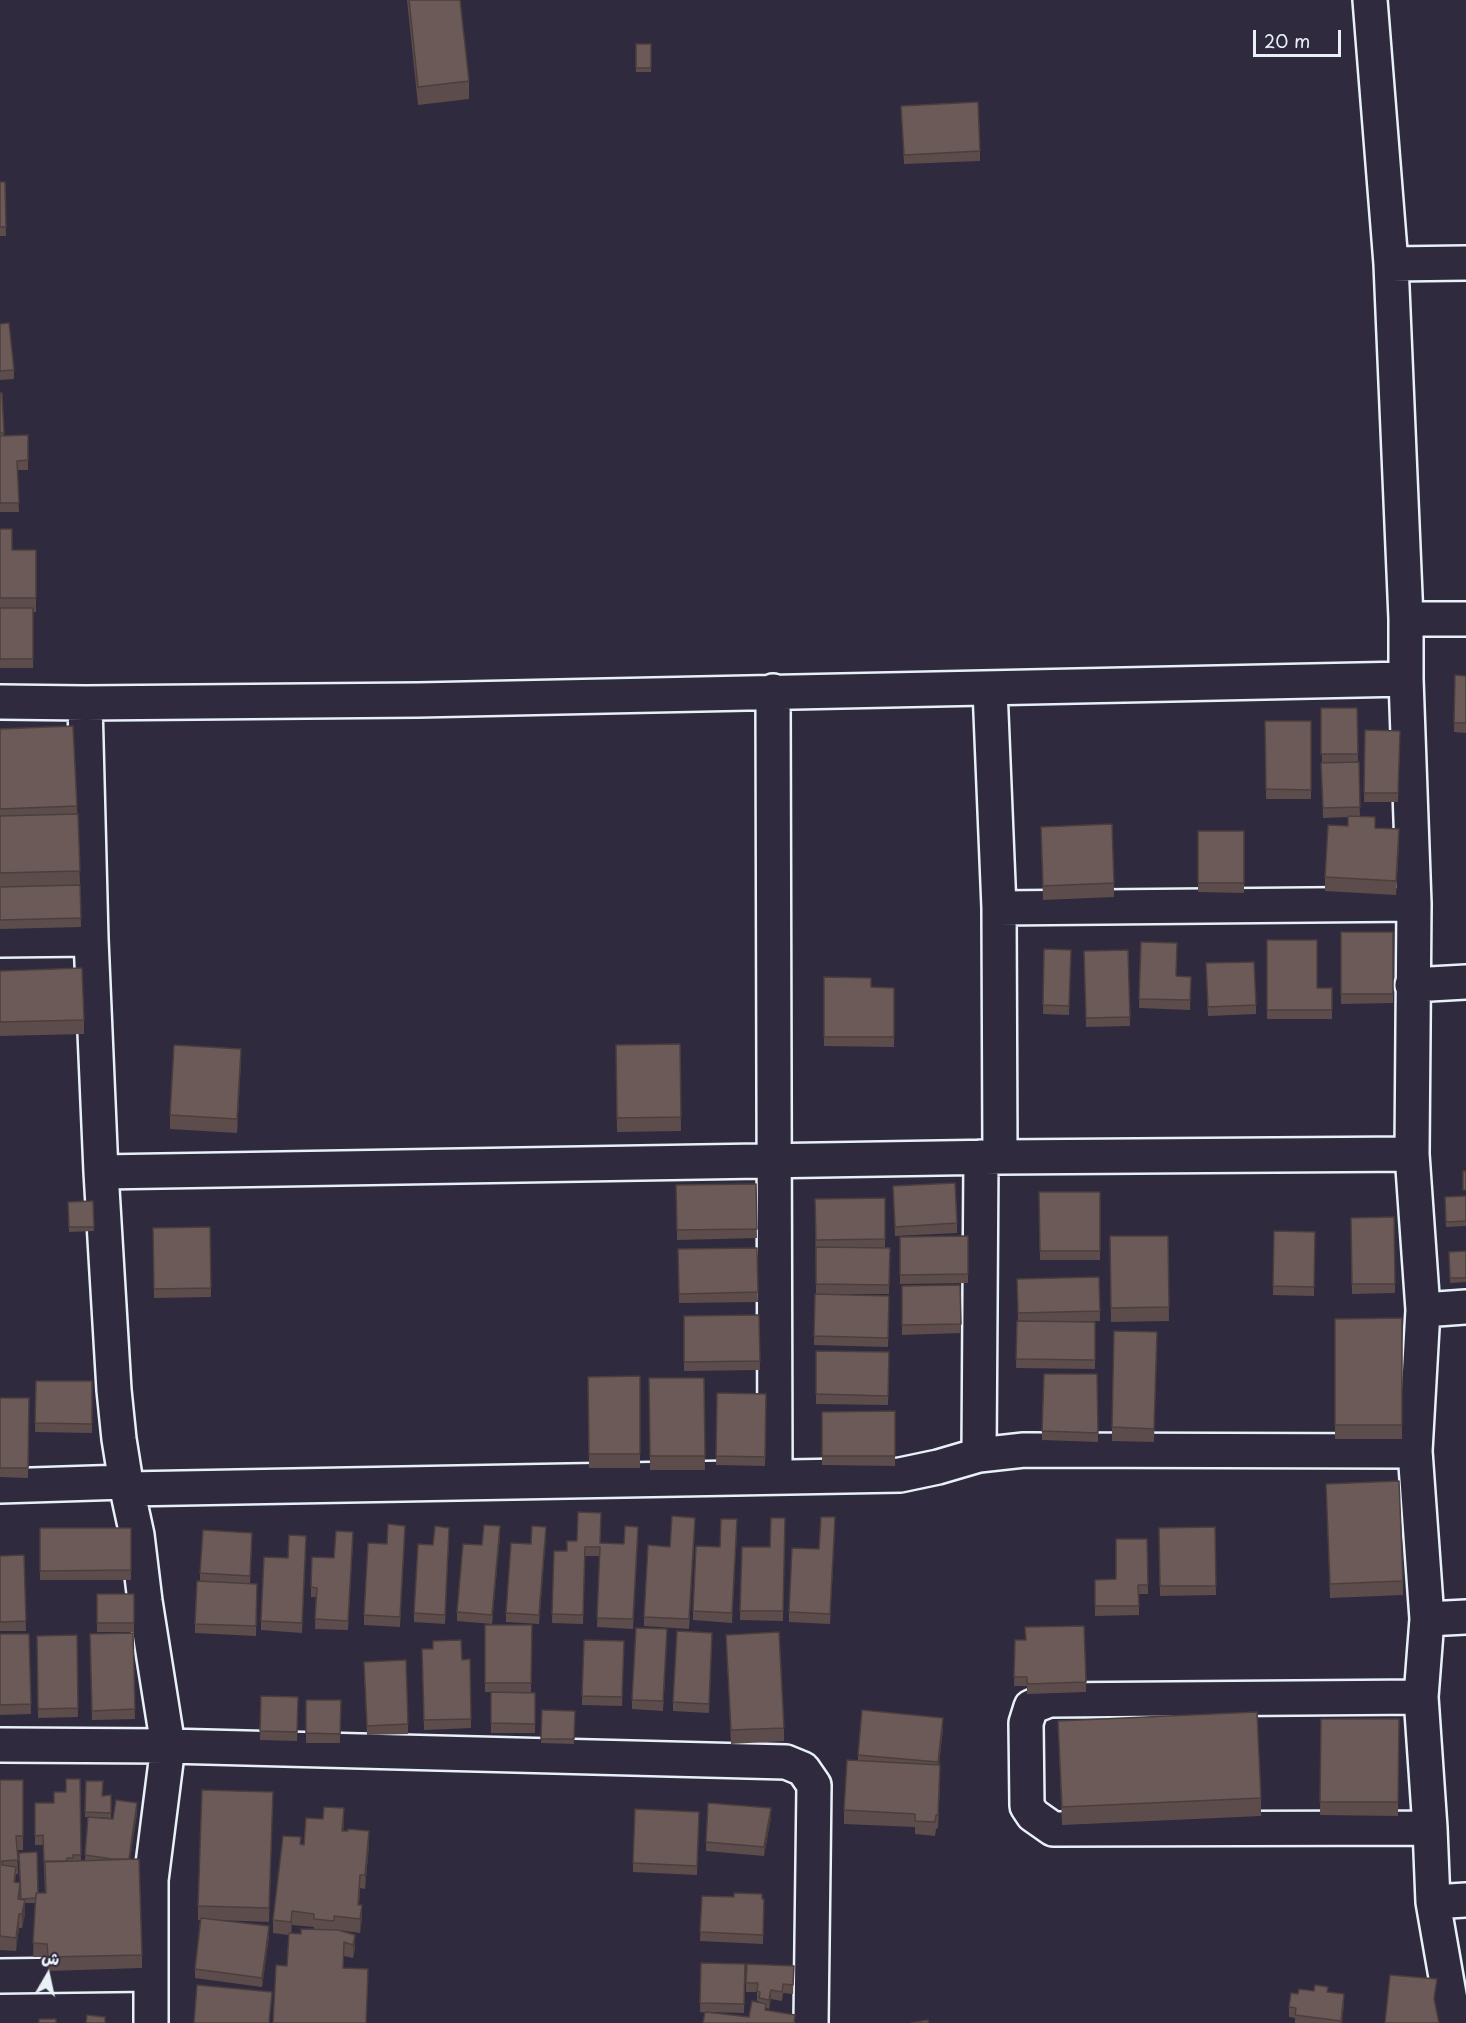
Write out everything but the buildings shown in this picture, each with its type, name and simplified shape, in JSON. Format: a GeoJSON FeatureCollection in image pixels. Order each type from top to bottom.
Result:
{"type":"FeatureCollection","features":[{"type":"Feature","properties":{"kind":"street"},"geometry":{"type":"LineString","coordinates":[[1370,0],[1391,264],[1406,619],[1414,904],[1412,1154],[1423,1310],[1415,1451],[1427,1619],[1421,1697],[1430,1828],[1432,1902],[1454,2023]]}},
{"type":"Feature","properties":{"kind":"street"},"geometry":{"type":"LineString","coordinates":[[1391,264],[1466,262]]}},
{"type":"Feature","properties":{"kind":"street"},"geometry":{"type":"LineString","coordinates":[[1406,619],[1466,619]]}},
{"type":"Feature","properties":{"kind":"street"},"geometry":{"type":"LineString","coordinates":[[0,702],[418,700],[1406,678]]}},
{"type":"Feature","properties":{"kind":"street"},"geometry":{"type":"LineString","coordinates":[[979,1455],[999,908],[990,689]]}},
{"type":"Feature","properties":{"kind":"street"},"geometry":{"type":"LineString","coordinates":[[773,692],[776,1161],[775,1476]]}},
{"type":"Feature","properties":{"kind":"street"},"geometry":{"type":"LineString","coordinates":[[85,703],[91,939],[101,1172],[114,1390],[126,1485],[137,1535],[168,1746],[151,1880],[151,2023]]}},
{"type":"Feature","properties":{"kind":"street"},"geometry":{"type":"LineString","coordinates":[[999,908],[1414,904]]}},
{"type":"Feature","properties":{"kind":"street"},"geometry":{"type":"LineString","coordinates":[[0,940],[91,939]]}},
{"type":"Feature","properties":{"kind":"street"},"geometry":{"type":"LineString","coordinates":[[1412,985],[1466,982]]}},
{"type":"Feature","properties":{"kind":"street"},"geometry":{"type":"LineString","coordinates":[[101,1172],[990,1157],[1412,1154]]}},
{"type":"Feature","properties":{"kind":"street"},"geometry":{"type":"LineString","coordinates":[[1423,1310],[1466,1307]]}},
{"type":"Feature","properties":{"kind":"street"},"geometry":{"type":"LineString","coordinates":[[0,1486],[900,1475],[979,1455],[1024,1450],[1415,1451]]}},
{"type":"Feature","properties":{"kind":"street"},"geometry":{"type":"LineString","coordinates":[[1427,1619],[1466,1617]]}},
{"type":"Feature","properties":{"kind":"street"},"geometry":{"type":"LineString","coordinates":[[1421,1697],[1049,1700],[1031,1707],[1026,1723],[1027,1806],[1033,1815],[1053,1829],[1430,1828]]}},
{"type":"Feature","properties":{"kind":"street"},"geometry":{"type":"LineString","coordinates":[[0,1745],[168,1746],[786,1762],[803,1769],[814,1785],[811,2023]]}},
{"type":"Feature","properties":{"kind":"street"},"geometry":{"type":"LineString","coordinates":[[1432,1902],[1466,1900]]}},
{"type":"Feature","properties":{"kind":"street"},"geometry":{"type":"LineString","coordinates":[[0,1976],[150,1974]]}}]}
